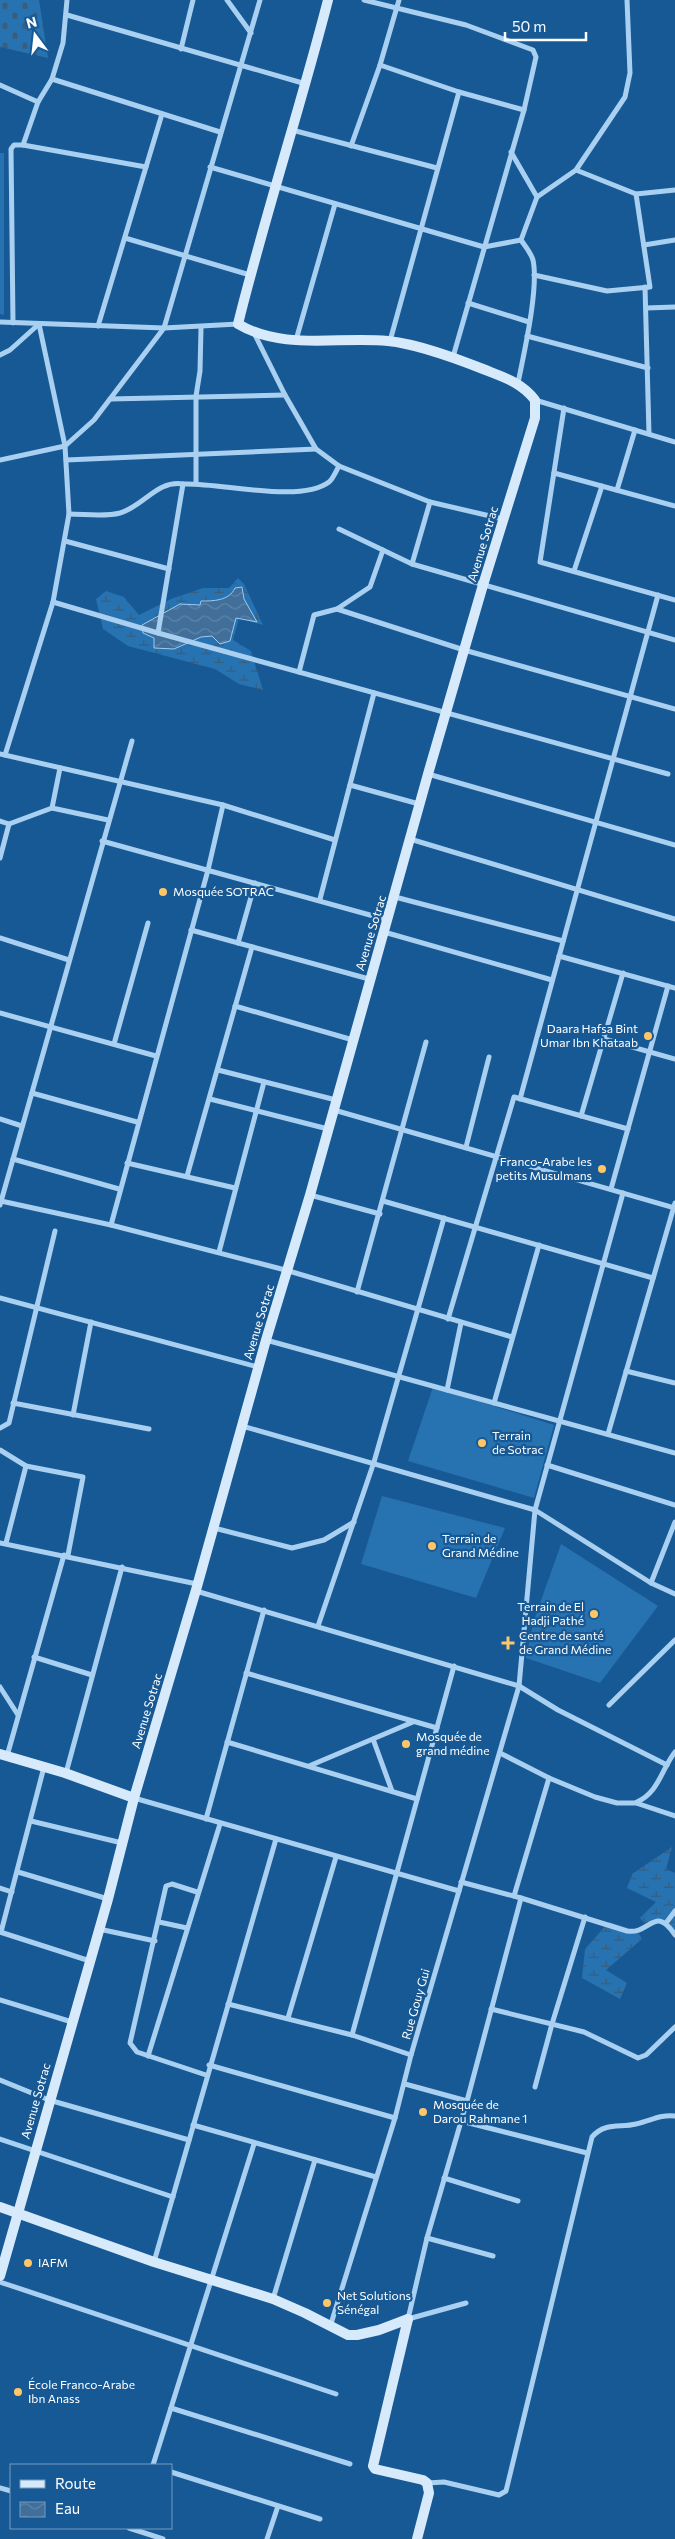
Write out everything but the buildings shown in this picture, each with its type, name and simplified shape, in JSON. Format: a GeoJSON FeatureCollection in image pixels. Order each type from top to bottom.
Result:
{"type":"FeatureCollection","features":[{"type":"Feature","properties":{"kind":"street"},"geometry":{"type":"LineString","coordinates":[[22,145],[38,102],[52,79],[63,43],[67,0]]}},
{"type":"Feature","properties":{"kind":"street"},"geometry":{"type":"LineString","coordinates":[[181,48],[193,0]]}},
{"type":"Feature","properties":{"kind":"street"},"geometry":{"type":"LineString","coordinates":[[227,0],[251,32]]}},
{"type":"Feature","properties":{"kind":"street"},"geometry":{"type":"LineString","coordinates":[[0,460],[64,446],[94,420],[164,328],[260,0]]}},
{"type":"Feature","properties":{"kind":"street"},"geometry":{"type":"LineString","coordinates":[[238,324],[250,274],[291,130],[307,85],[328,0]]}},
{"type":"Feature","properties":{"kind":"street"},"geometry":{"type":"LineString","coordinates":[[364,0],[466,25],[533,50],[536,57],[524,110],[453,358]]}},
{"type":"Feature","properties":{"kind":"street"},"geometry":{"type":"LineString","coordinates":[[351,146],[380,65],[399,0]]}},
{"type":"Feature","properties":{"kind":"street"},"geometry":{"type":"LineString","coordinates":[[521,240],[537,197],[576,170],[625,97],[630,73],[627,0]]}},
{"type":"Feature","properties":{"kind":"street"},"geometry":{"type":"LineString","coordinates":[[66,15],[307,85]]}},
{"type":"Feature","properties":{"kind":"street"},"geometry":{"type":"LineString","coordinates":[[380,65],[459,92],[524,110]]}},
{"type":"Feature","properties":{"kind":"street"},"geometry":{"type":"LineString","coordinates":[[52,79],[220,132]]}},
{"type":"Feature","properties":{"kind":"street"},"geometry":{"type":"LineString","coordinates":[[0,85],[38,102]]}},
{"type":"Feature","properties":{"kind":"street"},"geometry":{"type":"LineString","coordinates":[[390,341],[459,92]]}},
{"type":"Feature","properties":{"kind":"street"},"geometry":{"type":"LineString","coordinates":[[98,326],[162,114]]}},
{"type":"Feature","properties":{"kind":"street"},"geometry":{"type":"LineString","coordinates":[[291,130],[437,168]]}},
{"type":"Feature","properties":{"kind":"street"},"geometry":{"type":"LineString","coordinates":[[12,323],[11,149],[14,145],[146,167]]}},
{"type":"Feature","properties":{"kind":"street"},"geometry":{"type":"LineString","coordinates":[[511,152],[537,197]]}},
{"type":"Feature","properties":{"kind":"street"},"geometry":{"type":"LineString","coordinates":[[210,168],[484,247],[521,240]]}},
{"type":"Feature","properties":{"kind":"street"},"geometry":{"type":"LineString","coordinates":[[576,170],[636,194],[675,190]]}},
{"type":"Feature","properties":{"kind":"street"},"geometry":{"type":"LineString","coordinates":[[534,275],[607,292],[650,287],[636,194]]}},
{"type":"Feature","properties":{"kind":"street"},"geometry":{"type":"LineString","coordinates":[[296,340],[335,204]]}},
{"type":"Feature","properties":{"kind":"street"},"geometry":{"type":"LineString","coordinates":[[124,238],[250,274]]}},
{"type":"Feature","properties":{"kind":"street"},"geometry":{"type":"LineString","coordinates":[[518,383],[527,336],[534,275],[533,259],[521,240]]}},
{"type":"Feature","properties":{"kind":"street"},"geometry":{"type":"LineString","coordinates":[[644,245],[675,240]]}},
{"type":"Feature","properties":{"kind":"street"},"geometry":{"type":"LineString","coordinates":[[645,287],[649,434]]}},
{"type":"Feature","properties":{"kind":"street"},"geometry":{"type":"LineString","coordinates":[[468,302],[529,322]]}},
{"type":"Feature","properties":{"kind":"street"},"geometry":{"type":"LineString","coordinates":[[646,308],[675,307]]}},
{"type":"Feature","properties":{"kind":"street"},"geometry":{"type":"LineString","coordinates":[[0,322],[164,328],[201,328],[238,324],[254,333],[296,340],[390,341],[453,358],[518,383],[535,400],[675,442]]}},
{"type":"Feature","properties":{"kind":"street"},"geometry":{"type":"LineString","coordinates":[[0,356],[10,350],[39,324]]}},
{"type":"Feature","properties":{"kind":"street"},"geometry":{"type":"LineString","coordinates":[[39,324],[64,446],[69,514],[54,602],[2,754],[223,805],[335,840]]}},
{"type":"Feature","properties":{"kind":"street"},"geometry":{"type":"LineString","coordinates":[[196,483],[196,396],[200,371],[201,328]]}},
{"type":"Feature","properties":{"kind":"street"},"geometry":{"type":"LineString","coordinates":[[254,333],[285,395],[316,449],[339,466],[430,502],[504,519]]}},
{"type":"Feature","properties":{"kind":"street"},"geometry":{"type":"LineString","coordinates":[[527,336],[648,368]]}},
{"type":"Feature","properties":{"kind":"street"},"geometry":{"type":"LineString","coordinates":[[110,399],[285,395]]}},
{"type":"Feature","properties":{"kind":"street","name":"Avenue Sotrac"},"geometry":{"type":"LineString","coordinates":[[0,2276],[34,2150],[108,1899],[134,1798],[197,1587],[258,1367],[310,1195],[428,774],[483,585],[535,418],[535,400]]}},
{"type":"Feature","properties":{"kind":"street"},"geometry":{"type":"LineString","coordinates":[[564,408],[540,562],[675,600]]}},
{"type":"Feature","properties":{"kind":"street"},"geometry":{"type":"LineString","coordinates":[[617,490],[635,430]]}},
{"type":"Feature","properties":{"kind":"street"},"geometry":{"type":"LineString","coordinates":[[66,460],[316,449]]}},
{"type":"Feature","properties":{"kind":"street"},"geometry":{"type":"LineString","coordinates":[[69,514],[119,513],[134,507],[162,486],[173,482],[272,492],[320,487],[330,482],[339,466]]}},
{"type":"Feature","properties":{"kind":"street"},"geometry":{"type":"LineString","coordinates":[[554,473],[675,506]]}},
{"type":"Feature","properties":{"kind":"street"},"geometry":{"type":"LineString","coordinates":[[158,633],[183,484]]}},
{"type":"Feature","properties":{"kind":"street"},"geometry":{"type":"LineString","coordinates":[[574,572],[602,486]]}},
{"type":"Feature","properties":{"kind":"street"},"geometry":{"type":"LineString","coordinates":[[412,564],[430,502]]}},
{"type":"Feature","properties":{"kind":"street"},"geometry":{"type":"LineString","coordinates":[[339,529],[412,564],[675,640]]}},
{"type":"Feature","properties":{"kind":"street"},"geometry":{"type":"LineString","coordinates":[[65,541],[169,569]]}},
{"type":"Feature","properties":{"kind":"street"},"geometry":{"type":"LineString","coordinates":[[299,672],[314,616],[336,609],[370,587],[383,550]]}},
{"type":"Feature","properties":{"kind":"street"},"geometry":{"type":"LineString","coordinates":[[520,1098],[658,595]]}},
{"type":"Feature","properties":{"kind":"street"},"geometry":{"type":"LineString","coordinates":[[54,602],[158,633],[668,774]]}},
{"type":"Feature","properties":{"kind":"street"},"geometry":{"type":"LineString","coordinates":[[336,609],[464,650],[675,709]]}},
{"type":"Feature","properties":{"kind":"street"},"geometry":{"type":"LineString","coordinates":[[320,900],[374,693]]}},
{"type":"Feature","properties":{"kind":"street"},"geometry":{"type":"LineString","coordinates":[[132,741],[119,781],[1,1203],[111,1225],[288,1270],[512,1337]]}},
{"type":"Feature","properties":{"kind":"street"},"geometry":{"type":"LineString","coordinates":[[52,808],[60,768]]}},
{"type":"Feature","properties":{"kind":"street"},"geometry":{"type":"LineString","coordinates":[[428,774],[675,845]]}},
{"type":"Feature","properties":{"kind":"street"},"geometry":{"type":"LineString","coordinates":[[350,785],[420,804]]}},
{"type":"Feature","properties":{"kind":"street"},"geometry":{"type":"LineString","coordinates":[[111,1225],[119,1189],[208,870],[223,805]]}},
{"type":"Feature","properties":{"kind":"street"},"geometry":{"type":"LineString","coordinates":[[0,821],[9,824],[52,808],[108,820]]}},
{"type":"Feature","properties":{"kind":"street"},"geometry":{"type":"LineString","coordinates":[[0,858],[9,824]]}},
{"type":"Feature","properties":{"kind":"street"},"geometry":{"type":"LineString","coordinates":[[410,839],[675,919]]}},
{"type":"Feature","properties":{"kind":"street"},"geometry":{"type":"LineString","coordinates":[[102,841],[388,920]]}},
{"type":"Feature","properties":{"kind":"street"},"geometry":{"type":"LineString","coordinates":[[238,943],[255,883]]}},
{"type":"Feature","properties":{"kind":"street"},"geometry":{"type":"LineString","coordinates":[[395,897],[563,941]]}},
{"type":"Feature","properties":{"kind":"street"},"geometry":{"type":"LineString","coordinates":[[114,1044],[148,922]]}},
{"type":"Feature","properties":{"kind":"street"},"geometry":{"type":"LineString","coordinates":[[191,930],[369,979]]}},
{"type":"Feature","properties":{"kind":"street"},"geometry":{"type":"LineString","coordinates":[[384,932],[552,980]]}},
{"type":"Feature","properties":{"kind":"street"},"geometry":{"type":"LineString","coordinates":[[0,938],[69,960]]}},
{"type":"Feature","properties":{"kind":"street"},"geometry":{"type":"LineString","coordinates":[[187,1176],[252,947]]}},
{"type":"Feature","properties":{"kind":"street"},"geometry":{"type":"LineString","coordinates":[[559,956],[675,988]]}},
{"type":"Feature","properties":{"kind":"street"},"geometry":{"type":"LineString","coordinates":[[581,1116],[623,973]]}},
{"type":"Feature","properties":{"kind":"street"},"geometry":{"type":"LineString","coordinates":[[611,1189],[668,986]]}},
{"type":"Feature","properties":{"kind":"street"},"geometry":{"type":"LineString","coordinates":[[235,1006],[353,1040]]}},
{"type":"Feature","properties":{"kind":"street"},"geometry":{"type":"LineString","coordinates":[[0,1013],[156,1056]]}},
{"type":"Feature","properties":{"kind":"street"},"geometry":{"type":"LineString","coordinates":[[604,1039],[675,1059]]}},
{"type":"Feature","properties":{"kind":"street"},"geometry":{"type":"LineString","coordinates":[[358,1292],[426,1042]]}},
{"type":"Feature","properties":{"kind":"street"},"geometry":{"type":"LineString","coordinates":[[466,1147],[489,1057]]}},
{"type":"Feature","properties":{"kind":"street"},"geometry":{"type":"LineString","coordinates":[[218,1070],[264,1082],[403,1130],[675,1206],[608,1434]]}},
{"type":"Feature","properties":{"kind":"street"},"geometry":{"type":"LineString","coordinates":[[219,1252],[264,1082]]}},
{"type":"Feature","properties":{"kind":"street"},"geometry":{"type":"LineString","coordinates":[[32,1093],[138,1122]]}},
{"type":"Feature","properties":{"kind":"street"},"geometry":{"type":"LineString","coordinates":[[448,1319],[514,1097],[628,1129]]}},
{"type":"Feature","properties":{"kind":"street"},"geometry":{"type":"LineString","coordinates":[[210,1099],[328,1130]]}},
{"type":"Feature","properties":{"kind":"street"},"geometry":{"type":"LineString","coordinates":[[0,1119],[22,1126]]}},
{"type":"Feature","properties":{"kind":"street"},"geometry":{"type":"LineString","coordinates":[[13,1159],[119,1189]]}},
{"type":"Feature","properties":{"kind":"street"},"geometry":{"type":"LineString","coordinates":[[127,1163],[235,1188]]}},
{"type":"Feature","properties":{"kind":"street","name":"Rue Gouy Gui"},"geometry":{"type":"LineString","coordinates":[[330,2327],[395,2118],[411,2055],[519,1686],[535,1510],[623,1193]]}},
{"type":"Feature","properties":{"kind":"street"},"geometry":{"type":"LineString","coordinates":[[310,1195],[380,1214]]}},
{"type":"Feature","properties":{"kind":"street"},"geometry":{"type":"LineString","coordinates":[[383,1201],[654,1278]]}},
{"type":"Feature","properties":{"kind":"street"},"geometry":{"type":"LineString","coordinates":[[318,1626],[374,1462],[444,1218]]}},
{"type":"Feature","properties":{"kind":"street"},"geometry":{"type":"LineString","coordinates":[[0,1428],[9,1423],[55,1231]]}},
{"type":"Feature","properties":{"kind":"street"},"geometry":{"type":"LineString","coordinates":[[494,1403],[539,1245]]}},
{"type":"Feature","properties":{"kind":"street"},"geometry":{"type":"LineString","coordinates":[[0,1298],[258,1367]]}},
{"type":"Feature","properties":{"kind":"street"},"geometry":{"type":"LineString","coordinates":[[73,1415],[91,1322]]}},
{"type":"Feature","properties":{"kind":"street"},"geometry":{"type":"LineString","coordinates":[[447,1390],[461,1322]]}},
{"type":"Feature","properties":{"kind":"street"},"geometry":{"type":"LineString","coordinates":[[266,1340],[675,1453]]}},
{"type":"Feature","properties":{"kind":"street"},"geometry":{"type":"LineString","coordinates":[[626,1371],[675,1382]]}},
{"type":"Feature","properties":{"kind":"street"},"geometry":{"type":"LineString","coordinates":[[13,1403],[149,1429]]}},
{"type":"Feature","properties":{"kind":"street"},"geometry":{"type":"LineString","coordinates":[[242,1426],[374,1462],[535,1510],[651,1583],[675,1594]]}},
{"type":"Feature","properties":{"kind":"street"},"geometry":{"type":"LineString","coordinates":[[0,1450],[26,1466],[83,1477],[66,1555],[18,1714],[3,1755],[66,1773],[134,1798],[220,1824],[459,1891]]}},
{"type":"Feature","properties":{"kind":"street"},"geometry":{"type":"LineString","coordinates":[[548,1465],[675,1505]]}},
{"type":"Feature","properties":{"kind":"street"},"geometry":{"type":"LineString","coordinates":[[26,1466],[3,1543],[122,1567],[197,1587],[264,1610],[519,1686],[558,1710],[667,1765]]}},
{"type":"Feature","properties":{"kind":"street"},"geometry":{"type":"LineString","coordinates":[[213,1528],[292,1548],[324,1540],[354,1522]]}},
{"type":"Feature","properties":{"kind":"street"},"geometry":{"type":"LineString","coordinates":[[651,1583],[675,1522]]}},
{"type":"Feature","properties":{"kind":"street"},"geometry":{"type":"LineString","coordinates":[[66,1773],[122,1567]]}},
{"type":"Feature","properties":{"kind":"street"},"geometry":{"type":"LineString","coordinates":[[206,1819],[264,1610]]}},
{"type":"Feature","properties":{"kind":"street"},"geometry":{"type":"LineString","coordinates":[[609,1705],[675,1640]]}},
{"type":"Feature","properties":{"kind":"street"},"geometry":{"type":"LineString","coordinates":[[34,1658],[92,1675]]}},
{"type":"Feature","properties":{"kind":"street"},"geometry":{"type":"LineString","coordinates":[[352,2035],[454,1666]]}},
{"type":"Feature","properties":{"kind":"street"},"geometry":{"type":"LineString","coordinates":[[246,1673],[437,1728]]}},
{"type":"Feature","properties":{"kind":"street"},"geometry":{"type":"LineString","coordinates":[[0,1687],[18,1714]]}},
{"type":"Feature","properties":{"kind":"street"},"geometry":{"type":"LineString","coordinates":[[309,1766],[413,1722]]}},
{"type":"Feature","properties":{"kind":"street"},"geometry":{"type":"LineString","coordinates":[[373,1739],[392,1791]]}},
{"type":"Feature","properties":{"kind":"street"},"geometry":{"type":"LineString","coordinates":[[228,1742],[417,1799]]}},
{"type":"Feature","properties":{"kind":"street"},"geometry":{"type":"LineString","coordinates":[[636,1803],[647,1798],[655,1788],[675,1752]]}},
{"type":"Feature","properties":{"kind":"street"},"geometry":{"type":"LineString","coordinates":[[500,1753],[549,1778],[603,1799],[618,1803],[636,1803],[675,1816]]}},
{"type":"Feature","properties":{"kind":"street"},"geometry":{"type":"LineString","coordinates":[[44,1768],[18,1872],[0,1932],[90,1961]]}},
{"type":"Feature","properties":{"kind":"street"},"geometry":{"type":"LineString","coordinates":[[514,1896],[549,1778]]}},
{"type":"Feature","properties":{"kind":"street"},"geometry":{"type":"LineString","coordinates":[[31,1821],[122,1843]]}},
{"type":"Feature","properties":{"kind":"street"},"geometry":{"type":"LineString","coordinates":[[148,2056],[188,1928],[197,1892],[220,1824]]}},
{"type":"Feature","properties":{"kind":"street"},"geometry":{"type":"LineString","coordinates":[[154,2262],[206,2075],[276,1839]]}},
{"type":"Feature","properties":{"kind":"street"},"geometry":{"type":"LineString","coordinates":[[288,2018],[336,1856]]}},
{"type":"Feature","properties":{"kind":"street"},"geometry":{"type":"LineString","coordinates":[[18,1872],[108,1899]]}},
{"type":"Feature","properties":{"kind":"street"},"geometry":{"type":"LineString","coordinates":[[461,1882],[633,1932],[656,1920],[666,1924],[675,1935]]}},
{"type":"Feature","properties":{"kind":"street"},"geometry":{"type":"LineString","coordinates":[[197,1892],[168,1884],[130,2040],[133,2049],[148,2056],[206,2075]]}},
{"type":"Feature","properties":{"kind":"street"},"geometry":{"type":"LineString","coordinates":[[0,1888],[12,1892]]}},
{"type":"Feature","properties":{"kind":"street"},"geometry":{"type":"LineString","coordinates":[[521,1898],[467,2101],[427,2238],[373,2466],[375,2468],[423,2480],[427,2483],[444,2482],[499,2495],[506,2491],[592,2137],[598,2130],[611,2126],[636,2124],[654,2117],[675,2116]]}},
{"type":"Feature","properties":{"kind":"street"},"geometry":{"type":"LineString","coordinates":[[666,1924],[675,1911]]}},
{"type":"Feature","properties":{"kind":"street"},"geometry":{"type":"LineString","coordinates":[[535,2087],[585,1917]]}},
{"type":"Feature","properties":{"kind":"street"},"geometry":{"type":"LineString","coordinates":[[159,1922],[188,1928]]}},
{"type":"Feature","properties":{"kind":"street"},"geometry":{"type":"LineString","coordinates":[[99,1929],[155,1941]]}},
{"type":"Feature","properties":{"kind":"street"},"geometry":{"type":"LineString","coordinates":[[0,2000],[72,2022]]}},
{"type":"Feature","properties":{"kind":"street"},"geometry":{"type":"LineString","coordinates":[[228,2004],[352,2035],[411,2055]]}},
{"type":"Feature","properties":{"kind":"street"},"geometry":{"type":"LineString","coordinates":[[492,2009],[597,2037],[638,2058],[646,2055],[675,2027]]}},
{"type":"Feature","properties":{"kind":"street"},"geometry":{"type":"LineString","coordinates":[[209,2065],[395,2118]]}},
{"type":"Feature","properties":{"kind":"street"},"geometry":{"type":"LineString","coordinates":[[0,2080],[49,2100],[189,2140]]}},
{"type":"Feature","properties":{"kind":"street"},"geometry":{"type":"LineString","coordinates":[[404,2084],[467,2101]]}},
{"type":"Feature","properties":{"kind":"street"},"geometry":{"type":"LineString","coordinates":[[461,2121],[587,2153]]}},
{"type":"Feature","properties":{"kind":"street"},"geometry":{"type":"LineString","coordinates":[[193,2125],[254,2144],[376,2177]]}},
{"type":"Feature","properties":{"kind":"street"},"geometry":{"type":"LineString","coordinates":[[0,2140],[173,2197]]}},
{"type":"Feature","properties":{"kind":"street"},"geometry":{"type":"LineString","coordinates":[[153,2464],[254,2144]]}},
{"type":"Feature","properties":{"kind":"street"},"geometry":{"type":"LineString","coordinates":[[272,2299],[314,2160]]}},
{"type":"Feature","properties":{"kind":"street"},"geometry":{"type":"LineString","coordinates":[[444,2178],[518,2202]]}},
{"type":"Feature","properties":{"kind":"street"},"geometry":{"type":"LineString","coordinates":[[0,2207],[154,2262],[272,2299],[305,2312],[348,2335],[357,2336],[466,2303]]}},
{"type":"Feature","properties":{"kind":"street"},"geometry":{"type":"LineString","coordinates":[[427,2238],[493,2256]]}},
{"type":"Feature","properties":{"kind":"street"},"geometry":{"type":"LineString","coordinates":[[0,2282],[336,2394]]}},
{"type":"Feature","properties":{"kind":"street"},"geometry":{"type":"LineString","coordinates":[[171,2408],[350,2464]]}},
{"type":"Feature","properties":{"kind":"street"},"geometry":{"type":"LineString","coordinates":[[172,2472],[320,2520]]}},
{"type":"Feature","properties":{"kind":"street"},"geometry":{"type":"LineString","coordinates":[[417,2539],[429,2493],[427,2483]]}},
{"type":"Feature","properties":{"kind":"street"},"geometry":{"type":"LineString","coordinates":[[267,2539],[278,2506]]}},
{"type":"Feature","properties":{"kind":"street"},"geometry":{"type":"LineString","coordinates":[[135,2529],[163,2539]]}},
{"type":"Feature","properties":{"kind":"green space"},"geometry":{"type":"Polygon","coordinates":[[[0,0],[39,0],[48,58],[0,47],[0,0]]]}},
{"type":"Feature","properties":{"kind":"green space"},"geometry":{"type":"Polygon","coordinates":[[[0,153],[4,153],[4,315],[0,314],[0,153]]]}},
{"type":"Feature","properties":{"kind":"green space"},"geometry":{"type":"Polygon","coordinates":[[[238,578],[244,584],[263,625],[239,618],[233,640],[251,651],[263,690],[239,684],[215,669],[128,646],[103,629],[96,599],[106,591],[124,597],[139,615],[171,599],[203,588],[229,588],[238,578]]]}},
{"type":"Feature","properties":{"kind":"green space","name":"Terrain de Sotrac"},"geometry":{"type":"Polygon","coordinates":[[[433,1387],[554,1425],[534,1498],[408,1461],[433,1387]]]}},
{"type":"Feature","properties":{"kind":"green space","name":"Terrain de Grand Médine"},"geometry":{"type":"Polygon","coordinates":[[[382,1496],[505,1528],[476,1598],[361,1564],[382,1496]]]}},
{"type":"Feature","properties":{"kind":"green space","name":"Terrain de El Hadji Pathé"},"geometry":{"type":"Polygon","coordinates":[[[561,1544],[658,1606],[600,1683],[526,1658],[533,1623],[561,1544]]]}},
{"type":"Feature","properties":{"kind":"green space"},"geometry":{"type":"Polygon","coordinates":[[[672,1847],[666,1869],[675,1873],[675,1932],[657,1920],[645,1924],[640,1918],[656,1902],[627,1888],[632,1874],[672,1847]]]}},
{"type":"Feature","properties":{"kind":"green space"},"geometry":{"type":"Polygon","coordinates":[[[609,1922],[637,1931],[642,1939],[606,1970],[627,1983],[620,1999],[582,1978],[585,1949],[609,1922]]]}},
{"type":"Feature","properties":{"kind":"water"},"geometry":{"type":"Polygon","coordinates":[[[242,587],[244,599],[257,622],[236,618],[230,641],[220,644],[212,636],[201,637],[174,649],[154,648],[154,638],[143,633],[142,625],[180,604],[200,605],[201,601],[225,598],[235,588],[242,587]]]}},
{"type":"Feature","properties":{"kind":"place","name":"Mosquée SOTRAC"},"geometry":{"type":"Point","coordinates":[163,892]}},
{"type":"Feature","properties":{"kind":"place","name":"Daara Hafsa Bint Umar Ibn Khataab"},"geometry":{"type":"Point","coordinates":[648,1036]}},
{"type":"Feature","properties":{"kind":"place","name":"Franco-Arabe les petits Musulmans"},"geometry":{"type":"Point","coordinates":[602,1169]}},
{"type":"Feature","properties":{"kind":"place","name":"Terrain de Sotrac"},"geometry":{"type":"Point","coordinates":[482,1443]}},
{"type":"Feature","properties":{"kind":"place","name":"Terrain de Grand Médine"},"geometry":{"type":"Point","coordinates":[432,1546]}},
{"type":"Feature","properties":{"kind":"place","name":"Terrain de El Hadji Pathé"},"geometry":{"type":"Point","coordinates":[594,1614]}},
{"type":"Feature","properties":{"kind":"place","name":"Centre de santé de Grand Médine"},"geometry":{"type":"Point","coordinates":[508,1643]}},
{"type":"Feature","properties":{"kind":"place","name":"Mosquée de grand médine"},"geometry":{"type":"Point","coordinates":[406,1744]}},
{"type":"Feature","properties":{"kind":"place","name":"Mosquée de Darou Rahmane 1"},"geometry":{"type":"Point","coordinates":[423,2112]}},
{"type":"Feature","properties":{"kind":"place","name":"IAFM"},"geometry":{"type":"Point","coordinates":[28,2263]}},
{"type":"Feature","properties":{"kind":"place","name":"Net Solutions Sénégal"},"geometry":{"type":"Point","coordinates":[327,2303]}},
{"type":"Feature","properties":{"kind":"place","name":"École Franco-Arabe Ibn Anass"},"geometry":{"type":"Point","coordinates":[18,2392]}}]}
